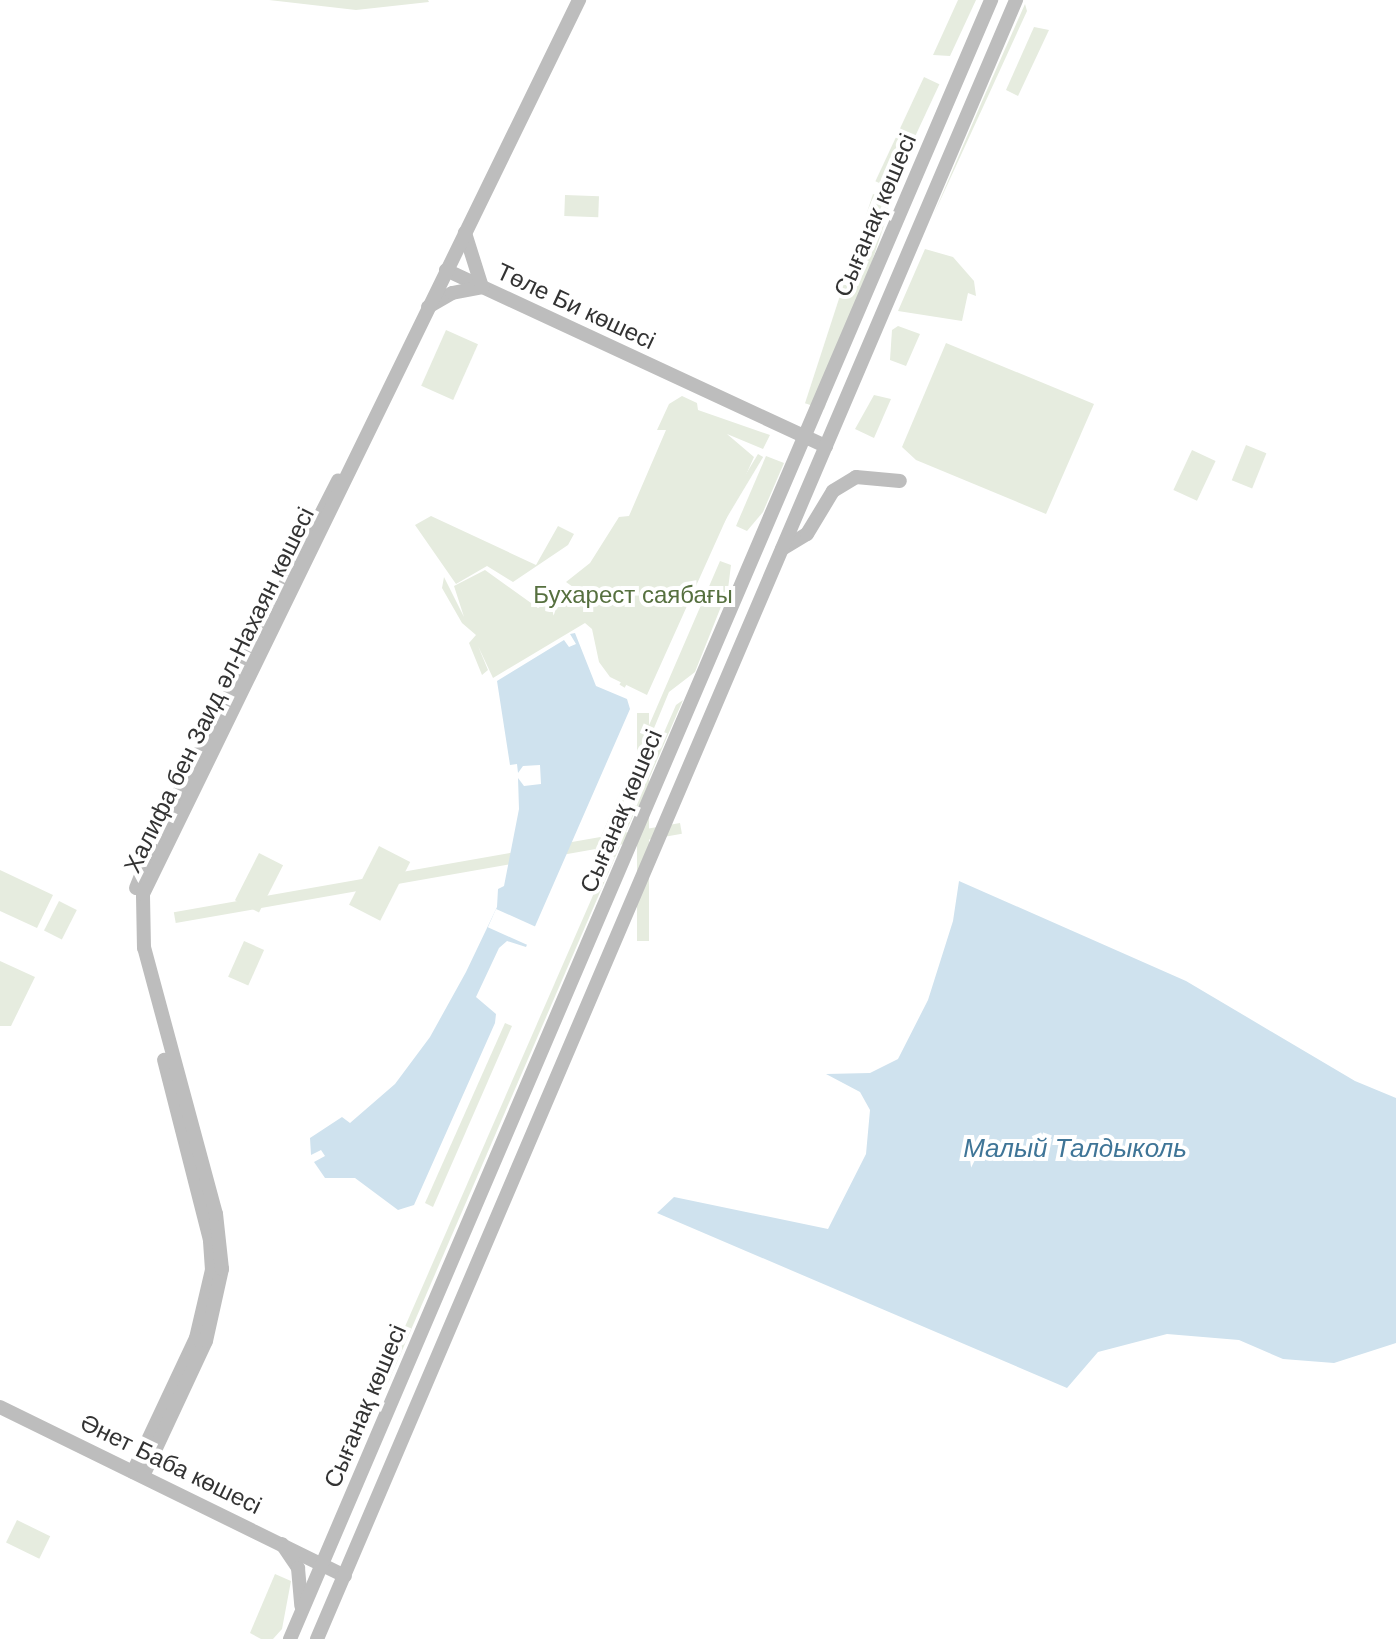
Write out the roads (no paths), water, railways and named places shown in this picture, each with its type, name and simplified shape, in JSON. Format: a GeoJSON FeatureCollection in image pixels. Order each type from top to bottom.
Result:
{"type":"FeatureCollection","features":[{"type":"Feature","properties":{"kind":"street","name":"Халифа бен Заид әл-Нахаян көшесі"},"geometry":{"type":"LineString","coordinates":[[138,1474],[196,1338],[212,1270],[204,1215],[133,942],[135,891],[147,856],[350,456],[568,0]]}},
{"type":"Feature","properties":{"kind":"street","name":"Халифа бен Заид әл-Нахаян көшесі"},"geometry":{"type":"LineString","coordinates":[[138,1474],[206,1341],[222,1269],[216,1214],[144,948],[143,894],[579,0]]}},
{"type":"Feature","properties":{"kind":"street","name":"Сығанақ көшесі"},"geometry":{"type":"LineString","coordinates":[[290,1639],[991,0]]}},
{"type":"Feature","properties":{"kind":"street","name":"Сығанақ көшесі"},"geometry":{"type":"LineString","coordinates":[[317,1639],[1016,0]]}},
{"type":"Feature","properties":{"kind":"street"},"geometry":{"type":"LineString","coordinates":[[428,307],[452,293],[482,287],[465,233]]}},
{"type":"Feature","properties":{"kind":"street","name":"Төле Би көшесі"},"geometry":{"type":"LineString","coordinates":[[446,270],[826,446]]}},
{"type":"Feature","properties":{"kind":"street"},"geometry":{"type":"LineString","coordinates":[[782,549],[807,534],[833,491],[856,477],[900,481]]}},
{"type":"Feature","properties":{"kind":"street","name":"Әнет Баба көшесі"},"geometry":{"type":"LineString","coordinates":[[0,1407],[345,1576]]}},
{"type":"Feature","properties":{"kind":"street"},"geometry":{"type":"LineString","coordinates":[[279,1541],[298,1568],[300,1615]]}},
{"type":"Feature","properties":{"kind":"water"},"geometry":{"type":"Polygon","coordinates":[[[575,633],[596,686],[627,699],[630,709],[526,947],[507,941],[499,948],[476,997],[496,1014],[495,1023],[414,1205],[398,1210],[355,1178],[325,1178],[314,1162],[325,1156],[321,1150],[311,1155],[310,1138],[342,1117],[350,1123],[395,1084],[430,1037],[466,972],[497,907],[498,889],[504,886],[519,809],[518,778],[524,786],[541,784],[540,765],[523,766],[518,773],[517,764],[510,765],[497,681],[564,640],[569,647],[576,644],[570,634],[575,633]]]}},
{"type":"Feature","properties":{"kind":"water","name":"Малый Талдыколь"},"geometry":{"type":"Polygon","coordinates":[[[959,881],[1186,981],[1355,1081],[1396,1098],[1396,1343],[1334,1363],[1283,1359],[1239,1340],[1167,1334],[1098,1352],[1067,1388],[657,1213],[674,1197],[828,1229],[866,1154],[870,1110],[860,1092],[826,1074],[870,1073],[898,1059],[928,1000],[953,921],[959,881]]]}},
{"type":"Feature","properties":{"kind":"park label","name":"Бухарест саябағы"},"geometry":{"type":"Point","coordinates":[633,595]}}]}
